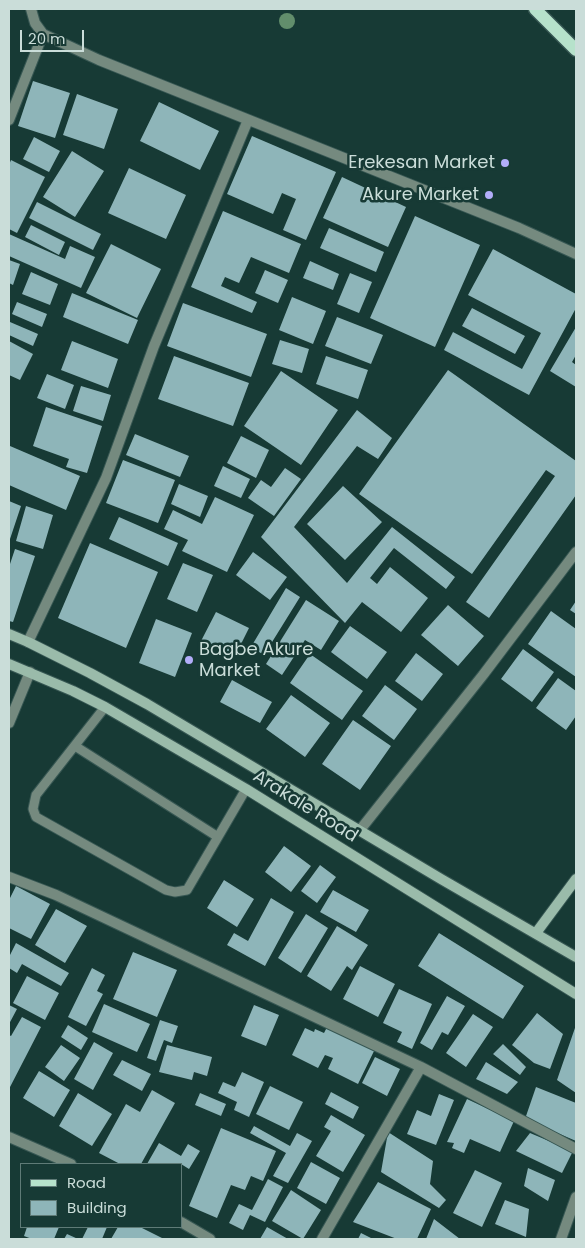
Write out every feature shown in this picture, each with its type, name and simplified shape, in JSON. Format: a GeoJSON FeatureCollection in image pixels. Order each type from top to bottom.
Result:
{"type":"FeatureCollection","features":[{"type":"Feature","properties":{"kind":"main road"},"geometry":{"type":"LineString","coordinates":[[535,9],[576,50]]}},
{"type":"Feature","properties":{"kind":"main road","name":"Arakale Road"},"geometry":{"type":"LineString","coordinates":[[9,634],[90,673],[147,704],[576,957]]}},
{"type":"Feature","properties":{"kind":"main road","name":"Arakale Road"},"geometry":{"type":"LineString","coordinates":[[9,664],[105,708],[246,788],[576,994]]}},
{"type":"Feature","properties":{"kind":"main road"},"geometry":{"type":"LineString","coordinates":[[536,932],[576,880]]}},
{"type":"Feature","properties":{"kind":"street"},"geometry":{"type":"LineString","coordinates":[[32,9],[35,23],[43,34],[99,60],[510,224],[576,254]]}},
{"type":"Feature","properties":{"kind":"street"},"geometry":{"type":"LineString","coordinates":[[9,120],[43,34]]}},
{"type":"Feature","properties":{"kind":"street"},"geometry":{"type":"LineString","coordinates":[[28,642],[106,478],[154,346],[248,120]]}},
{"type":"Feature","properties":{"kind":"street"},"geometry":{"type":"LineString","coordinates":[[360,830],[483,675],[576,552]]}},
{"type":"Feature","properties":{"kind":"street"},"geometry":{"type":"LineString","coordinates":[[9,724],[30,672]]}},
{"type":"Feature","properties":{"kind":"street"},"geometry":{"type":"LineString","coordinates":[[9,877],[56,895],[421,1067],[576,1149]]}},
{"type":"Feature","properties":{"kind":"street"},"geometry":{"type":"LineString","coordinates":[[322,1239],[421,1067]]}},
{"type":"Feature","properties":{"kind":"street"},"geometry":{"type":"LineString","coordinates":[[9,1137],[69,1163]]}},
{"type":"Feature","properties":{"kind":"street"},"geometry":{"type":"LineString","coordinates":[[561,1239],[576,1197]]}},
{"type":"Feature","properties":{"kind":"street"},"geometry":{"type":"LineString","coordinates":[[182,1223],[210,1239]]}},
{"type":"Feature","properties":{"kind":"lane"},"geometry":{"type":"LineString","coordinates":[[105,708],[36,795],[33,809],[36,817],[166,890],[175,892],[187,890],[246,788]]}},
{"type":"Feature","properties":{"kind":"lane"},"geometry":{"type":"LineString","coordinates":[[75,746],[218,837]]}},
{"type":"Feature","properties":{"kind":"building"},"geometry":{"type":"Polygon","coordinates":[[[33,81],[70,93],[55,138],[18,126],[33,81]]]}},
{"type":"Feature","properties":{"kind":"building"},"geometry":{"type":"Polygon","coordinates":[[[77,94],[118,109],[104,149],[63,135],[77,94]]]}},
{"type":"Feature","properties":{"kind":"building"},"geometry":{"type":"Polygon","coordinates":[[[159,102],[219,131],[200,170],[140,141],[159,102]]]}},
{"type":"Feature","properties":{"kind":"building"},"geometry":{"type":"Polygon","coordinates":[[[252,136],[336,172],[306,240],[283,230],[296,199],[282,193],[273,214],[227,194],[252,136]]]}},
{"type":"Feature","properties":{"kind":"building"},"geometry":{"type":"Polygon","coordinates":[[[34,137],[60,151],[49,172],[23,159],[34,137]]]}},
{"type":"Feature","properties":{"kind":"building"},"geometry":{"type":"Polygon","coordinates":[[[72,151],[104,171],[75,217],[43,197],[72,151]]]}},
{"type":"Feature","properties":{"kind":"building"},"geometry":{"type":"Polygon","coordinates":[[[11,160],[45,177],[17,233],[9,229],[9,165],[11,160]]]}},
{"type":"Feature","properties":{"kind":"building"},"geometry":{"type":"Polygon","coordinates":[[[129,168],[186,195],[166,239],[108,213],[129,168]]]}},
{"type":"Feature","properties":{"kind":"building"},"geometry":{"type":"Polygon","coordinates":[[[342,177],[406,207],[388,247],[323,218],[342,177]]]}},
{"type":"Feature","properties":{"kind":"building"},"geometry":{"type":"Polygon","coordinates":[[[37,202],[101,234],[93,250],[29,218],[37,202]]]}},
{"type":"Feature","properties":{"kind":"building"},"geometry":{"type":"Polygon","coordinates":[[[223,211],[301,244],[289,273],[251,257],[239,283],[225,277],[221,286],[257,302],[252,313],[191,287],[223,211]]]}},
{"type":"Feature","properties":{"kind":"building"},"geometry":{"type":"Polygon","coordinates":[[[415,216],[480,245],[435,347],[370,318],[415,216]]]}},
{"type":"Feature","properties":{"kind":"building"},"geometry":{"type":"Polygon","coordinates":[[[31,225],[65,242],[59,255],[25,237],[31,225]]]}},
{"type":"Feature","properties":{"kind":"building"},"geometry":{"type":"Polygon","coordinates":[[[329,228],[384,252],[376,272],[320,248],[329,228]]]}},
{"type":"Feature","properties":{"kind":"building"},"geometry":{"type":"Polygon","coordinates":[[[9,234],[65,259],[70,246],[95,257],[81,288],[9,256],[9,234]]]}},
{"type":"Feature","properties":{"kind":"building"},"geometry":{"type":"Polygon","coordinates":[[[111,244],[161,269],[137,318],[86,293],[111,244]]]}},
{"type":"Feature","properties":{"kind":"building"},"geometry":{"type":"Polygon","coordinates":[[[493,249],[576,294],[576,308],[529,395],[444,350],[453,332],[522,369],[541,333],[468,295],[493,249]]]}},
{"type":"Feature","properties":{"kind":"building"},"geometry":{"type":"Polygon","coordinates":[[[9,260],[20,264],[13,285],[9,283],[9,260]]]}},
{"type":"Feature","properties":{"kind":"building"},"geometry":{"type":"Polygon","coordinates":[[[310,261],[339,274],[333,290],[303,278],[310,261]]]}},
{"type":"Feature","properties":{"kind":"building"},"geometry":{"type":"Polygon","coordinates":[[[265,270],[288,280],[278,303],[255,293],[265,270]]]}},
{"type":"Feature","properties":{"kind":"building"},"geometry":{"type":"Polygon","coordinates":[[[31,272],[58,284],[50,305],[22,294],[31,272]]]}},
{"type":"Feature","properties":{"kind":"building"},"geometry":{"type":"Polygon","coordinates":[[[350,273],[372,282],[359,313],[337,304],[350,273]]]}},
{"type":"Feature","properties":{"kind":"building"},"geometry":{"type":"Polygon","coordinates":[[[72,293],[138,320],[128,344],[63,317],[72,293]]]}},
{"type":"Feature","properties":{"kind":"building"},"geometry":{"type":"Polygon","coordinates":[[[292,297],[326,311],[313,344],[279,330],[292,297]]]}},
{"type":"Feature","properties":{"kind":"building"},"geometry":{"type":"Polygon","coordinates":[[[17,302],[47,314],[42,327],[12,314],[17,302]]]}},
{"type":"Feature","properties":{"kind":"building"},"geometry":{"type":"Polygon","coordinates":[[[183,303],[267,334],[251,377],[167,346],[183,303]]]}},
{"type":"Feature","properties":{"kind":"building"},"geometry":{"type":"Polygon","coordinates":[[[472,308],[525,336],[515,354],[462,326],[472,308]]]}},
{"type":"Feature","properties":{"kind":"building"},"geometry":{"type":"Polygon","coordinates":[[[337,317],[383,335],[371,364],[325,346],[337,317]]]}},
{"type":"Feature","properties":{"kind":"building"},"geometry":{"type":"Polygon","coordinates":[[[10,322],[38,334],[33,346],[9,335],[10,322]]]}},
{"type":"Feature","properties":{"kind":"building"},"geometry":{"type":"Polygon","coordinates":[[[576,327],[576,355],[572,362],[576,365],[576,387],[550,371],[576,327]]]}},
{"type":"Feature","properties":{"kind":"building"},"geometry":{"type":"Polygon","coordinates":[[[280,340],[309,349],[302,373],[272,364],[280,340]]]}},
{"type":"Feature","properties":{"kind":"building"},"geometry":{"type":"Polygon","coordinates":[[[9,341],[33,354],[20,380],[9,375],[9,341]]]}},
{"type":"Feature","properties":{"kind":"building"},"geometry":{"type":"Polygon","coordinates":[[[72,341],[118,359],[108,388],[61,370],[72,341]]]}},
{"type":"Feature","properties":{"kind":"building"},"geometry":{"type":"Polygon","coordinates":[[[174,356],[249,383],[233,426],[158,399],[174,356]]]}},
{"type":"Feature","properties":{"kind":"building"},"geometry":{"type":"Polygon","coordinates":[[[326,356],[368,370],[358,399],[316,384],[326,356]]]}},
{"type":"Feature","properties":{"kind":"building"},"geometry":{"type":"Polygon","coordinates":[[[448,370],[576,461],[576,495],[489,618],[466,602],[555,476],[546,470],[472,574],[359,494],[448,370]]]}},
{"type":"Feature","properties":{"kind":"building"},"geometry":{"type":"Polygon","coordinates":[[[281,371],[338,410],[301,465],[244,426],[281,371]]]}},
{"type":"Feature","properties":{"kind":"building"},"geometry":{"type":"Polygon","coordinates":[[[47,374],[74,385],[65,409],[37,398],[47,374]]]}},
{"type":"Feature","properties":{"kind":"building"},"geometry":{"type":"Polygon","coordinates":[[[81,386],[111,395],[103,421],[73,411],[81,386]]]}},
{"type":"Feature","properties":{"kind":"building"},"geometry":{"type":"Polygon","coordinates":[[[46,407],[102,426],[87,473],[66,467],[69,459],[33,446],[46,407]]]}},
{"type":"Feature","properties":{"kind":"building"},"geometry":{"type":"Polygon","coordinates":[[[357,410],[392,438],[378,459],[357,446],[294,527],[347,583],[392,527],[455,577],[446,589],[394,548],[370,578],[377,584],[390,567],[428,598],[401,632],[362,602],[345,623],[261,537],[357,410]]]}},
{"type":"Feature","properties":{"kind":"building"},"geometry":{"type":"Polygon","coordinates":[[[135,434],[189,456],[180,477],[126,455],[135,434]]]}},
{"type":"Feature","properties":{"kind":"building"},"geometry":{"type":"Polygon","coordinates":[[[241,436],[269,450],[256,478],[227,463],[241,436]]]}},
{"type":"Feature","properties":{"kind":"building"},"geometry":{"type":"Polygon","coordinates":[[[10,446],[80,476],[66,510],[9,485],[10,446]]]}},
{"type":"Feature","properties":{"kind":"building"},"geometry":{"type":"Polygon","coordinates":[[[123,460],[175,480],[158,523],[106,503],[123,460]]]}},
{"type":"Feature","properties":{"kind":"building"},"geometry":{"type":"Polygon","coordinates":[[[223,466],[250,479],[241,498],[214,486],[223,466]]]}},
{"type":"Feature","properties":{"kind":"building"},"geometry":{"type":"Polygon","coordinates":[[[285,468],[301,479],[274,516],[248,498],[261,480],[271,487],[285,468]]]}},
{"type":"Feature","properties":{"kind":"building"},"geometry":{"type":"Polygon","coordinates":[[[179,484],[208,496],[200,517],[171,504],[179,484]]]}},
{"type":"Feature","properties":{"kind":"building"},"geometry":{"type":"Polygon","coordinates":[[[343,486],[382,522],[345,560],[307,524],[343,486]]]}},
{"type":"Feature","properties":{"kind":"building"},"geometry":{"type":"Polygon","coordinates":[[[215,497],[254,515],[227,572],[182,551],[188,540],[164,529],[173,510],[202,524],[215,497]]]}},
{"type":"Feature","properties":{"kind":"building"},"geometry":{"type":"Polygon","coordinates":[[[9,501],[21,506],[10,539],[9,538],[9,501]]]}},
{"type":"Feature","properties":{"kind":"building"},"geometry":{"type":"Polygon","coordinates":[[[26,506],[53,515],[43,549],[16,541],[26,506]]]}},
{"type":"Feature","properties":{"kind":"building"},"geometry":{"type":"Polygon","coordinates":[[[119,517],[178,543],[168,566],[109,539],[119,517]]]}},
{"type":"Feature","properties":{"kind":"building"},"geometry":{"type":"Polygon","coordinates":[[[90,543],[158,572],[126,648],[58,618],[90,543]]]}},
{"type":"Feature","properties":{"kind":"building"},"geometry":{"type":"Polygon","coordinates":[[[15,549],[35,556],[13,622],[9,621],[9,567],[15,549]]]}},
{"type":"Feature","properties":{"kind":"building"},"geometry":{"type":"Polygon","coordinates":[[[253,552],[287,577],[270,600],[236,575],[253,552]]]}},
{"type":"Feature","properties":{"kind":"building"},"geometry":{"type":"Polygon","coordinates":[[[183,563],[213,575],[197,612],[167,599],[183,563]]]}},
{"type":"Feature","properties":{"kind":"building"},"geometry":{"type":"Polygon","coordinates":[[[286,588],[300,597],[264,655],[251,647],[286,588]]]}},
{"type":"Feature","properties":{"kind":"building"},"geometry":{"type":"Polygon","coordinates":[[[306,600],[339,621],[321,650],[305,640],[282,675],[266,664],[306,600]]]}},
{"type":"Feature","properties":{"kind":"building"},"geometry":{"type":"Polygon","coordinates":[[[576,601],[576,614],[570,610],[576,601]]]}},
{"type":"Feature","properties":{"kind":"building"},"geometry":{"type":"Polygon","coordinates":[[[448,605],[484,636],[458,666],[421,635],[448,605]]]}},
{"type":"Feature","properties":{"kind":"building"},"geometry":{"type":"Polygon","coordinates":[[[551,611],[576,629],[576,677],[528,644],[551,611]]]}},
{"type":"Feature","properties":{"kind":"building"},"geometry":{"type":"Polygon","coordinates":[[[216,612],[249,628],[234,658],[201,641],[216,612]]]}},
{"type":"Feature","properties":{"kind":"building"},"geometry":{"type":"Polygon","coordinates":[[[156,619],[192,633],[175,677],[139,663],[156,619]]]}},
{"type":"Feature","properties":{"kind":"building"},"geometry":{"type":"Polygon","coordinates":[[[350,626],[387,652],[367,679],[331,652],[350,626]]]}},
{"type":"Feature","properties":{"kind":"building"},"geometry":{"type":"Polygon","coordinates":[[[523,649],[554,672],[532,702],[501,679],[523,649]]]}},
{"type":"Feature","properties":{"kind":"building"},"geometry":{"type":"Polygon","coordinates":[[[416,653],[443,674],[422,701],[395,681],[416,653]]]}},
{"type":"Feature","properties":{"kind":"building"},"geometry":{"type":"Polygon","coordinates":[[[310,654],[363,691],[342,720],[290,683],[310,654]]]}},
{"type":"Feature","properties":{"kind":"building"},"geometry":{"type":"Polygon","coordinates":[[[558,678],[576,691],[576,716],[566,730],[536,708],[558,678]]]}},
{"type":"Feature","properties":{"kind":"building"},"geometry":{"type":"Polygon","coordinates":[[[232,680],[272,702],[260,723],[220,702],[232,680]]]}},
{"type":"Feature","properties":{"kind":"building"},"geometry":{"type":"Polygon","coordinates":[[[385,685],[417,709],[394,740],[362,716],[385,685]]]}},
{"type":"Feature","properties":{"kind":"building"},"geometry":{"type":"Polygon","coordinates":[[[291,695],[330,723],[305,757],[266,729],[291,695]]]}},
{"type":"Feature","properties":{"kind":"building"},"geometry":{"type":"Polygon","coordinates":[[[353,720],[391,746],[360,790],[322,764],[353,720]]]}},
{"type":"Feature","properties":{"kind":"building"},"geometry":{"type":"Polygon","coordinates":[[[284,846],[311,866],[291,892],[265,872],[284,846]]]}},
{"type":"Feature","properties":{"kind":"building"},"geometry":{"type":"Polygon","coordinates":[[[320,865],[336,877],[317,903],[301,891],[320,865]]]}},
{"type":"Feature","properties":{"kind":"building"},"geometry":{"type":"Polygon","coordinates":[[[224,880],[254,899],[237,927],[207,908],[224,880]]]}},
{"type":"Feature","properties":{"kind":"building"},"geometry":{"type":"Polygon","coordinates":[[[16,886],[50,904],[31,939],[9,928],[9,900],[16,886]]]}},
{"type":"Feature","properties":{"kind":"building"},"geometry":{"type":"Polygon","coordinates":[[[333,890],[369,910],[356,932],[320,912],[333,890]]]}},
{"type":"Feature","properties":{"kind":"building"},"geometry":{"type":"Polygon","coordinates":[[[271,898],[294,912],[265,966],[227,945],[234,933],[248,941],[271,898]]]}},
{"type":"Feature","properties":{"kind":"building"},"geometry":{"type":"Polygon","coordinates":[[[56,909],[87,926],[65,963],[35,945],[56,909]]]}},
{"type":"Feature","properties":{"kind":"building"},"geometry":{"type":"Polygon","coordinates":[[[306,914],[328,928],[301,973],[278,958],[306,914]]]}},
{"type":"Feature","properties":{"kind":"building"},"geometry":{"type":"Polygon","coordinates":[[[337,926],[368,945],[352,970],[347,966],[331,991],[307,976],[337,926]]]}},
{"type":"Feature","properties":{"kind":"building"},"geometry":{"type":"Polygon","coordinates":[[[439,933],[524,986],[503,1019],[418,966],[439,933]]]}},
{"type":"Feature","properties":{"kind":"building"},"geometry":{"type":"Polygon","coordinates":[[[16,943],[69,973],[61,986],[22,964],[17,973],[9,968],[9,957],[16,943]]]}},
{"type":"Feature","properties":{"kind":"building"},"geometry":{"type":"Polygon","coordinates":[[[133,952],[177,970],[157,1017],[113,999],[133,952]]]}},
{"type":"Feature","properties":{"kind":"building"},"geometry":{"type":"Polygon","coordinates":[[[360,966],[395,984],[378,1017],[343,999],[360,966]]]}},
{"type":"Feature","properties":{"kind":"building"},"geometry":{"type":"Polygon","coordinates":[[[92,968],[105,975],[97,991],[103,994],[86,1026],[68,1017],[92,968]]]}},
{"type":"Feature","properties":{"kind":"building"},"geometry":{"type":"Polygon","coordinates":[[[27,976],[59,993],[45,1020],[13,1003],[27,976]]]}},
{"type":"Feature","properties":{"kind":"building"},"geometry":{"type":"Polygon","coordinates":[[[399,989],[432,1004],[412,1049],[397,1042],[402,1032],[383,1023],[399,989]]]}},
{"type":"Feature","properties":{"kind":"building"},"geometry":{"type":"Polygon","coordinates":[[[447,996],[465,1006],[448,1035],[442,1032],[432,1050],[420,1043],[447,996]]]}},
{"type":"Feature","properties":{"kind":"building"},"geometry":{"type":"Polygon","coordinates":[[[104,1004],[150,1024],[137,1052],[92,1032],[104,1004]]]}},
{"type":"Feature","properties":{"kind":"building"},"geometry":{"type":"Polygon","coordinates":[[[9,1005],[17,1009],[9,1024],[9,1005]]]}},
{"type":"Feature","properties":{"kind":"building"},"geometry":{"type":"Polygon","coordinates":[[[254,1005],[279,1015],[266,1046],[241,1036],[254,1005]]]}},
{"type":"Feature","properties":{"kind":"building"},"geometry":{"type":"Polygon","coordinates":[[[537,1013],[563,1034],[550,1069],[534,1063],[512,1045],[537,1013]]]}},
{"type":"Feature","properties":{"kind":"building"},"geometry":{"type":"Polygon","coordinates":[[[473,1014],[493,1027],[466,1067],[446,1053],[473,1014]]]}},
{"type":"Feature","properties":{"kind":"building"},"geometry":{"type":"Polygon","coordinates":[[[22,1017],[41,1027],[9,1089],[9,1035],[11,1036],[22,1017]]]}},
{"type":"Feature","properties":{"kind":"building"},"geometry":{"type":"Polygon","coordinates":[[[160,1020],[178,1026],[172,1043],[164,1040],[156,1061],[147,1058],[160,1020]]]}},
{"type":"Feature","properties":{"kind":"building"},"geometry":{"type":"Polygon","coordinates":[[[68,1025],[88,1038],[81,1050],[61,1037],[68,1025]]]}},
{"type":"Feature","properties":{"kind":"building"},"geometry":{"type":"Polygon","coordinates":[[[576,1025],[576,1093],[557,1080],[576,1025]]]}},
{"type":"Feature","properties":{"kind":"building"},"geometry":{"type":"Polygon","coordinates":[[[327,1027],[375,1049],[358,1084],[328,1069],[333,1058],[325,1055],[318,1068],[292,1055],[305,1028],[314,1032],[315,1029],[324,1033],[327,1027]]]}},
{"type":"Feature","properties":{"kind":"building"},"geometry":{"type":"Polygon","coordinates":[[[94,1042],[113,1053],[93,1090],[74,1079],[94,1042]]]}},
{"type":"Feature","properties":{"kind":"building"},"geometry":{"type":"Polygon","coordinates":[[[503,1044],[526,1067],[520,1075],[493,1054],[503,1044]]]}},
{"type":"Feature","properties":{"kind":"building"},"geometry":{"type":"Polygon","coordinates":[[[61,1045],[80,1058],[64,1081],[45,1067],[61,1045]]]}},
{"type":"Feature","properties":{"kind":"building"},"geometry":{"type":"Polygon","coordinates":[[[167,1045],[212,1057],[207,1076],[194,1072],[192,1080],[159,1072],[167,1045]]]}},
{"type":"Feature","properties":{"kind":"building"},"geometry":{"type":"Polygon","coordinates":[[[375,1057],[400,1069],[387,1096],[362,1083],[375,1057]]]}},
{"type":"Feature","properties":{"kind":"building"},"geometry":{"type":"Polygon","coordinates":[[[122,1060],[151,1074],[142,1091],[113,1075],[122,1060]]]}},
{"type":"Feature","properties":{"kind":"building"},"geometry":{"type":"Polygon","coordinates":[[[486,1062],[518,1082],[507,1094],[476,1079],[486,1062]]]}},
{"type":"Feature","properties":{"kind":"building"},"geometry":{"type":"Polygon","coordinates":[[[39,1071],[70,1090],[54,1117],[23,1098],[39,1071]]]}},
{"type":"Feature","properties":{"kind":"building"},"geometry":{"type":"Polygon","coordinates":[[[242,1072],[264,1082],[249,1117],[234,1110],[237,1102],[218,1093],[223,1082],[235,1087],[242,1072]]]}},
{"type":"Feature","properties":{"kind":"building"},"geometry":{"type":"Polygon","coordinates":[[[270,1086],[303,1102],[289,1130],[256,1114],[270,1086]]]}},
{"type":"Feature","properties":{"kind":"building"},"geometry":{"type":"Polygon","coordinates":[[[536,1087],[576,1103],[576,1141],[525,1119],[536,1087]]]}},
{"type":"Feature","properties":{"kind":"building"},"geometry":{"type":"Polygon","coordinates":[[[152,1090],[175,1103],[142,1163],[118,1163],[99,1153],[126,1104],[140,1112],[152,1090]]]}},
{"type":"Feature","properties":{"kind":"building"},"geometry":{"type":"Polygon","coordinates":[[[331,1092],[359,1107],[353,1119],[325,1104],[331,1092]]]}},
{"type":"Feature","properties":{"kind":"building"},"geometry":{"type":"Polygon","coordinates":[[[78,1093],[112,1114],[92,1146],[59,1126],[78,1093]]]}},
{"type":"Feature","properties":{"kind":"building"},"geometry":{"type":"Polygon","coordinates":[[[200,1093],[226,1104],[221,1116],[195,1105],[200,1093]]]}},
{"type":"Feature","properties":{"kind":"building"},"geometry":{"type":"Polygon","coordinates":[[[439,1094],[454,1100],[436,1145],[407,1134],[417,1110],[431,1116],[439,1094]]]}},
{"type":"Feature","properties":{"kind":"building"},"geometry":{"type":"Polygon","coordinates":[[[467,1099],[514,1121],[500,1152],[470,1139],[464,1153],[452,1148],[454,1143],[447,1142],[467,1099]]]}},
{"type":"Feature","properties":{"kind":"building"},"geometry":{"type":"Polygon","coordinates":[[[331,1115],[365,1135],[343,1172],[316,1156],[331,1131],[324,1127],[331,1115]]]}},
{"type":"Feature","properties":{"kind":"building"},"geometry":{"type":"Polygon","coordinates":[[[254,1126],[290,1146],[297,1133],[312,1141],[288,1183],[273,1176],[286,1153],[250,1133],[254,1126]]]}},
{"type":"Feature","properties":{"kind":"building"},"geometry":{"type":"Polygon","coordinates":[[[221,1128],[276,1151],[263,1181],[251,1176],[245,1190],[231,1185],[217,1218],[189,1206],[221,1128]]]}},
{"type":"Feature","properties":{"kind":"building"},"geometry":{"type":"Polygon","coordinates":[[[388,1132],[433,1161],[430,1184],[446,1200],[439,1208],[381,1172],[388,1132]]]}},
{"type":"Feature","properties":{"kind":"building"},"geometry":{"type":"Polygon","coordinates":[[[530,1133],[573,1151],[562,1173],[516,1151],[530,1133]]]}},
{"type":"Feature","properties":{"kind":"building"},"geometry":{"type":"Polygon","coordinates":[[[159,1143],[181,1156],[188,1144],[200,1151],[189,1169],[182,1163],[148,1163],[159,1143]]]}},
{"type":"Feature","properties":{"kind":"building"},"geometry":{"type":"Polygon","coordinates":[[[311,1162],[340,1178],[326,1204],[297,1188],[311,1162]]]}},
{"type":"Feature","properties":{"kind":"building"},"geometry":{"type":"Polygon","coordinates":[[[528,1168],[555,1180],[548,1201],[524,1186],[528,1168]]]}},
{"type":"Feature","properties":{"kind":"building"},"geometry":{"type":"Polygon","coordinates":[[[475,1170],[502,1183],[482,1227],[453,1213],[475,1170]]]}},
{"type":"Feature","properties":{"kind":"building"},"geometry":{"type":"Polygon","coordinates":[[[268,1179],[283,1187],[265,1222],[250,1215],[243,1230],[229,1223],[239,1204],[252,1210],[268,1179]]]}},
{"type":"Feature","properties":{"kind":"building"},"geometry":{"type":"Polygon","coordinates":[[[378,1182],[431,1209],[417,1239],[397,1239],[353,1222],[378,1182]]]}},
{"type":"Feature","properties":{"kind":"building"},"geometry":{"type":"Polygon","coordinates":[[[291,1190],[321,1210],[303,1239],[272,1221],[291,1190]]]}},
{"type":"Feature","properties":{"kind":"building"},"geometry":{"type":"Polygon","coordinates":[[[505,1200],[529,1209],[526,1237],[495,1224],[505,1200]]]}},
{"type":"Feature","properties":{"kind":"building"},"geometry":{"type":"Polygon","coordinates":[[[434,1219],[460,1239],[426,1239],[434,1219]]]}},
{"type":"Feature","properties":{"kind":"building"},"geometry":{"type":"Polygon","coordinates":[[[267,1227],[288,1239],[260,1239],[267,1227]]]}},
{"type":"Feature","properties":{"kind":"building"},"geometry":{"type":"Polygon","coordinates":[[[27,1228],[59,1228],[54,1239],[32,1239],[24,1236],[27,1228]]]}},
{"type":"Feature","properties":{"kind":"building"},"geometry":{"type":"Polygon","coordinates":[[[88,1228],[107,1228],[102,1239],[82,1239],[88,1228]]]}},
{"type":"Feature","properties":{"kind":"building"},"geometry":{"type":"Polygon","coordinates":[[[117,1228],[142,1228],[164,1239],[111,1239],[117,1228]]]}},
{"type":"Feature","properties":{"kind":"building"},"geometry":{"type":"Polygon","coordinates":[[[361,1233],[373,1239],[358,1239],[361,1233]]]}},
{"type":"Feature","properties":{"kind":"building"},"geometry":{"type":"Polygon","coordinates":[[[67,1234],[78,1239],[64,1239],[67,1234]]]}},
{"type":"Feature","properties":{"kind":"place","name":"Erekesan Market"},"geometry":{"type":"Point","coordinates":[505,163]}},
{"type":"Feature","properties":{"kind":"place","name":"Akure Market"},"geometry":{"type":"Point","coordinates":[489,195]}},
{"type":"Feature","properties":{"kind":"place","name":"Bagbe Akure Market"},"geometry":{"type":"Point","coordinates":[189,660]}}]}
